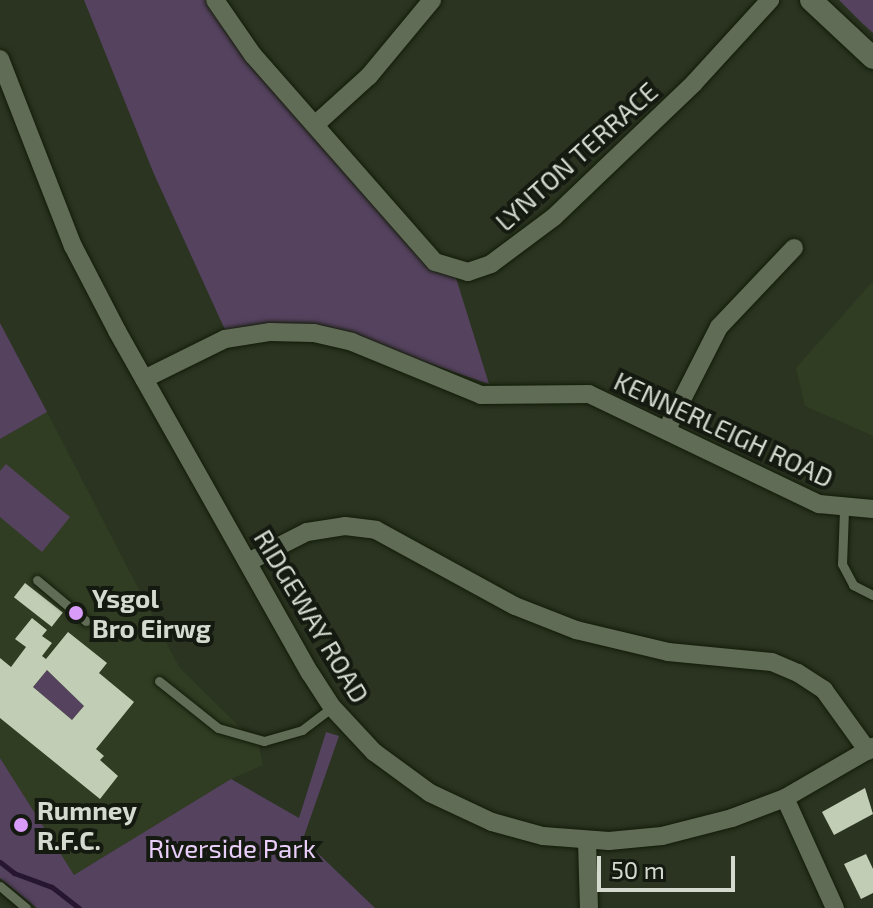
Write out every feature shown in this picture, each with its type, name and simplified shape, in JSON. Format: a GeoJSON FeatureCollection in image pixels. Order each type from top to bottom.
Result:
{"type":"FeatureCollection","features":[{"type":"Feature","properties":{"kind":"street","name":"LYNTON TERRACE"},"geometry":{"type":"LineString","coordinates":[[215,0],[253,55],[435,262],[451,271],[477,271],[554,217],[694,83],[770,0]]}},
{"type":"Feature","properties":{"kind":"street"},"geometry":{"type":"LineString","coordinates":[[316,124],[369,76],[432,0]]}},
{"type":"Feature","properties":{"kind":"street"},"geometry":{"type":"LineString","coordinates":[[811,0],[873,58]]}},
{"type":"Feature","properties":{"kind":"street","name":"RIDGEWAY ROAD"},"geometry":{"type":"LineString","coordinates":[[0,59],[73,246],[144,379],[332,707],[374,752],[453,805],[526,833],[587,841],[673,833],[785,798],[870,749]]}},
{"type":"Feature","properties":{"kind":"street"},"geometry":{"type":"LineString","coordinates":[[667,429],[719,327],[794,248]]}},
{"type":"Feature","properties":{"kind":"street","name":"KENNERLEIGH ROAD"},"geometry":{"type":"LineString","coordinates":[[144,379],[225,339],[270,332],[314,333],[352,342],[481,395],[523,399],[575,392],[667,429],[802,497],[844,510],[873,509]]}},
{"type":"Feature","properties":{"kind":"street"},"geometry":{"type":"LineString","coordinates":[[248,562],[307,532],[345,526],[376,530],[556,623],[634,645],[755,659],[798,673],[824,690],[870,749]]}},
{"type":"Feature","properties":{"kind":"street"},"geometry":{"type":"LineString","coordinates":[[785,798],[835,908]]}},
{"type":"Feature","properties":{"kind":"street"},"geometry":{"type":"LineString","coordinates":[[587,841],[589,908]]}},
{"type":"Feature","properties":{"kind":"lane"},"geometry":{"type":"LineString","coordinates":[[844,510],[842,564],[853,585],[873,595]]}},
{"type":"Feature","properties":{"kind":"lane"},"geometry":{"type":"LineString","coordinates":[[37,580],[86,621]]}},
{"type":"Feature","properties":{"kind":"lane"},"geometry":{"type":"LineString","coordinates":[[159,681],[218,728],[264,741],[302,730],[332,707]]}},
{"type":"Feature","properties":{"kind":"lane"},"geometry":{"type":"LineString","coordinates":[[0,886],[26,908]]}},
{"type":"Feature","properties":{"kind":"shaded area"},"geometry":{"type":"Polygon","coordinates":[[[873,281],[873,436],[805,406],[796,368],[873,281]]]}},
{"type":"Feature","properties":{"kind":"shaded area","name":"Ysgol Bro Eirwg"},"geometry":{"type":"Polygon","coordinates":[[[47,412],[179,667],[259,746],[263,765],[231,779],[74,875],[0,758],[0,439],[47,412]]]}},
{"type":"Feature","properties":{"kind":"green space"},"geometry":{"type":"Polygon","coordinates":[[[84,0],[207,0],[435,271],[456,278],[489,384],[382,347],[226,332],[154,174],[84,0]]]}},
{"type":"Feature","properties":{"kind":"green space"},"geometry":{"type":"Polygon","coordinates":[[[839,0],[873,0],[873,33],[863,24],[839,0]]]}},
{"type":"Feature","properties":{"kind":"green space"},"geometry":{"type":"Polygon","coordinates":[[[0,323],[47,412],[0,439],[0,323]]]}},
{"type":"Feature","properties":{"kind":"green space"},"geometry":{"type":"Polygon","coordinates":[[[6,464],[70,517],[42,552],[0,517],[0,471],[6,464]]]}},
{"type":"Feature","properties":{"kind":"green space"},"geometry":{"type":"Polygon","coordinates":[[[47,670],[84,706],[72,720],[33,687],[47,670]]]}},
{"type":"Feature","properties":{"kind":"green space","name":"Riverside Park"},"geometry":{"type":"Polygon","coordinates":[[[326,732],[339,736],[303,839],[375,908],[37,908],[0,878],[0,758],[74,875],[231,779],[299,818],[326,732]]]}},
{"type":"Feature","properties":{"kind":"building"},"geometry":{"type":"Polygon","coordinates":[[[25,583],[63,613],[52,627],[14,597],[25,583]]]}},
{"type":"Feature","properties":{"kind":"building"},"geometry":{"type":"Polygon","coordinates":[[[32,618],[47,630],[42,636],[52,643],[42,656],[46,659],[68,632],[107,663],[99,673],[134,702],[96,749],[104,756],[100,760],[118,776],[100,799],[0,718],[0,658],[11,667],[26,647],[15,639],[32,618]],[[47,670],[33,687],[72,720],[84,706],[47,670]]]}},
{"type":"Feature","properties":{"kind":"building"},"geometry":{"type":"Polygon","coordinates":[[[865,788],[873,814],[834,835],[822,812],[865,788]]]}},
{"type":"Feature","properties":{"kind":"building"},"geometry":{"type":"Polygon","coordinates":[[[866,854],[873,869],[873,893],[861,899],[844,864],[866,854]]]}},
{"type":"Feature","properties":{"kind":"waterway"},"geometry":{"type":"LineString","coordinates":[[0,862],[14,873],[52,887],[79,908]]}},
{"type":"Feature","properties":{"kind":"place","name":"Ysgol Bro Eirwg"},"geometry":{"type":"Point","coordinates":[76,613]}},
{"type":"Feature","properties":{"kind":"place","name":"Rumney R.F.C."},"geometry":{"type":"Point","coordinates":[21,825]}}]}
